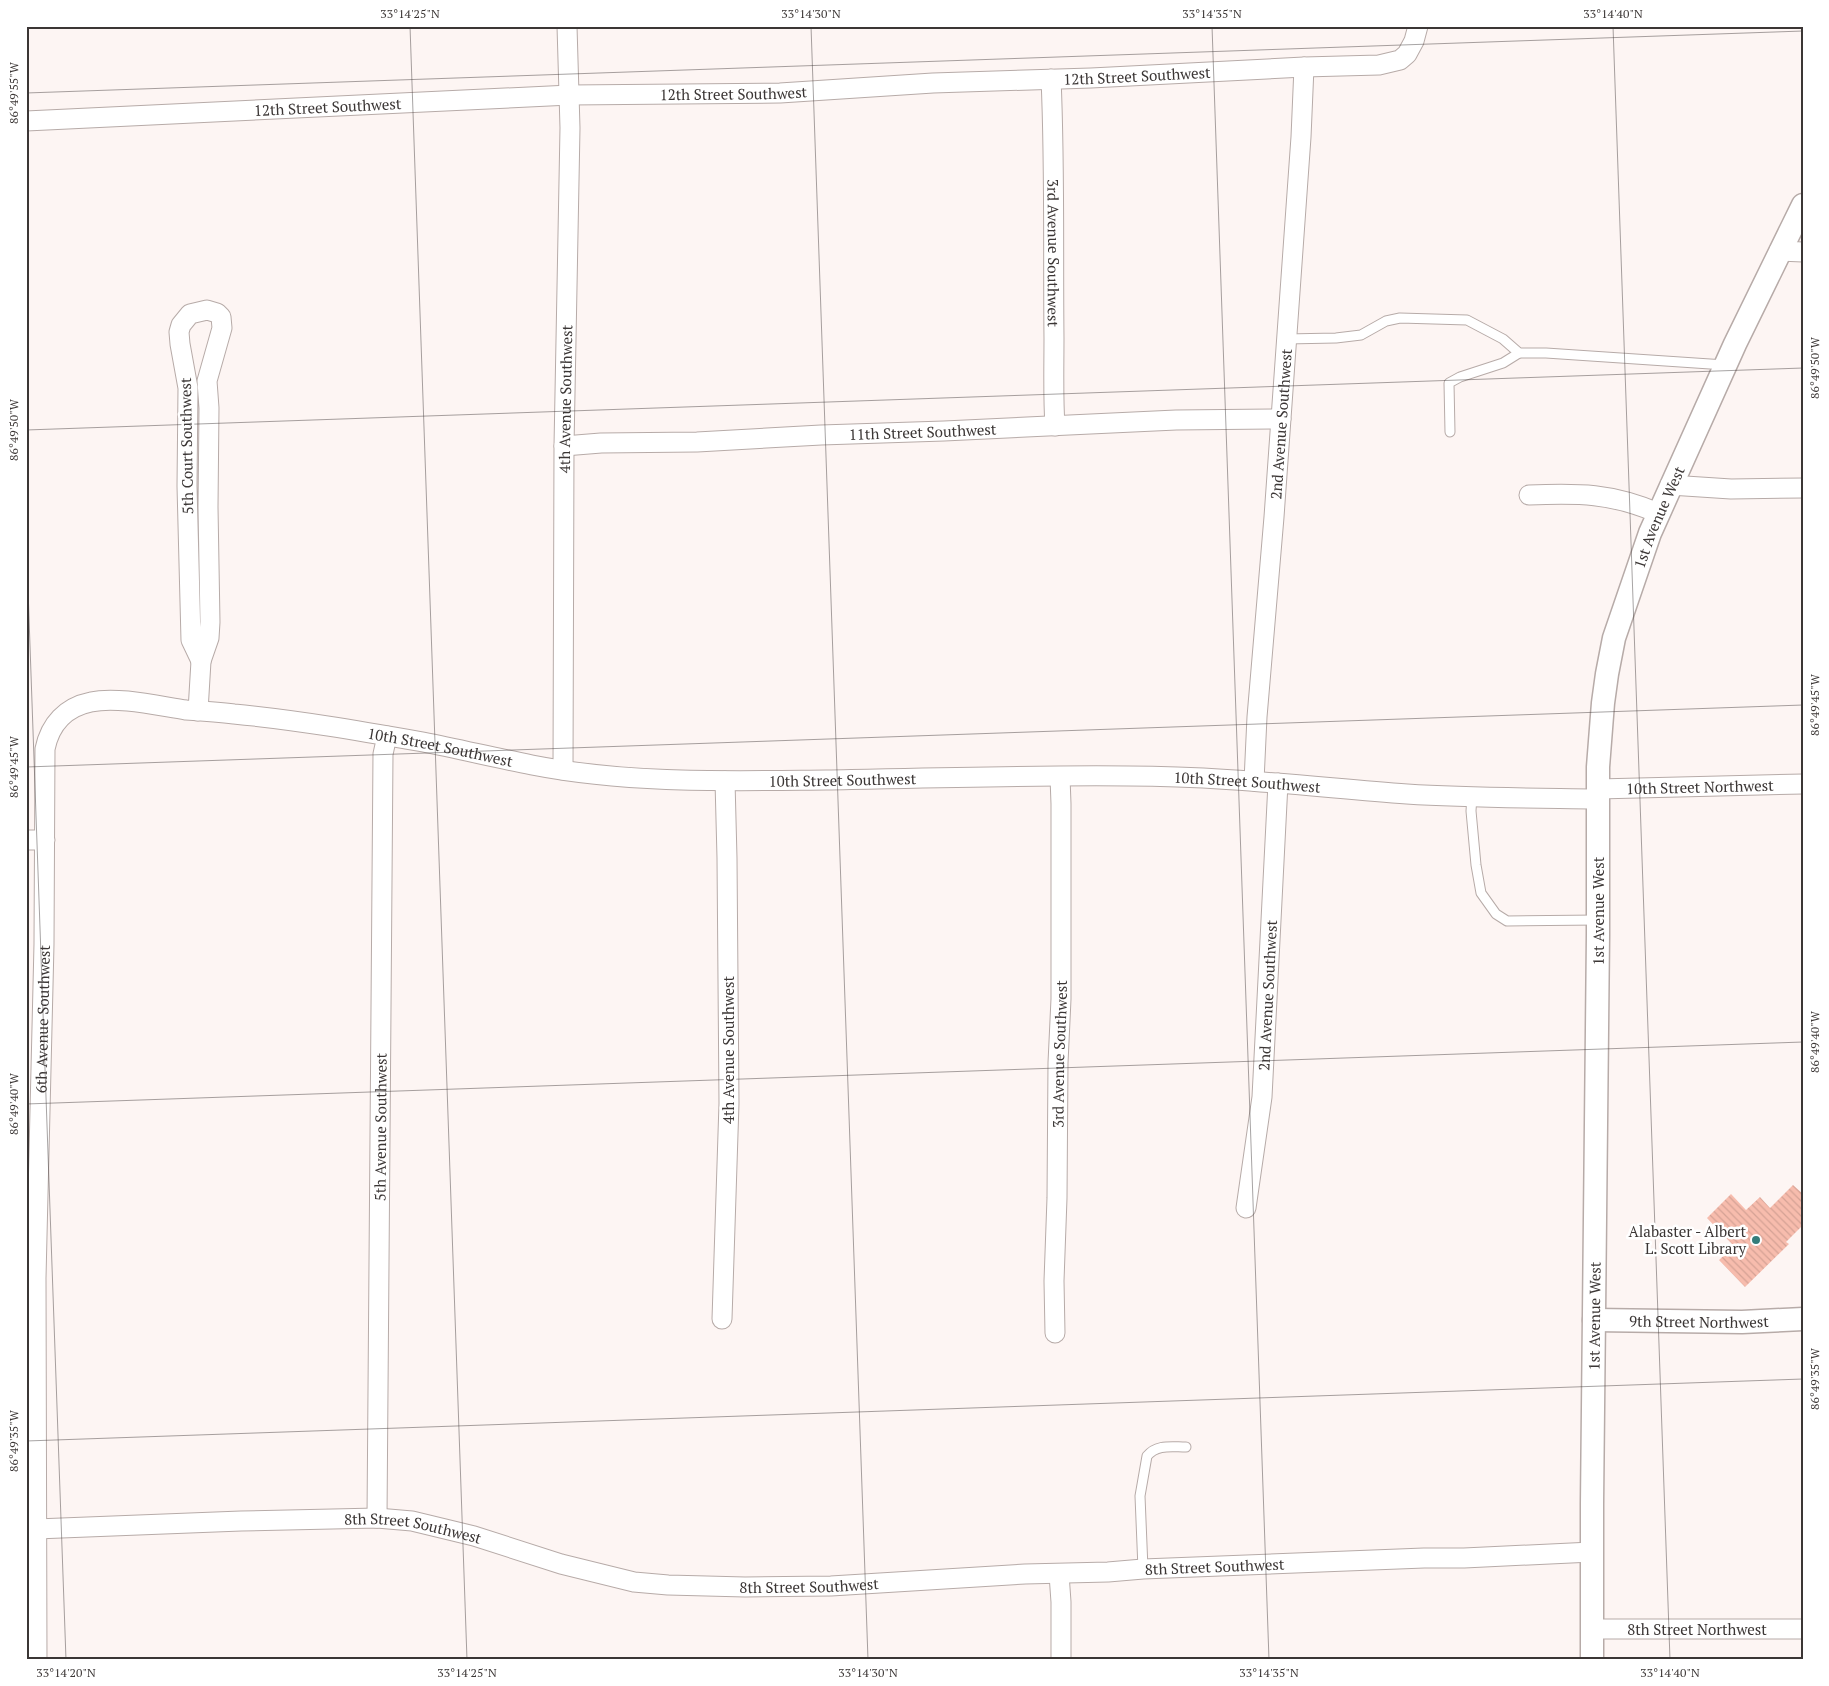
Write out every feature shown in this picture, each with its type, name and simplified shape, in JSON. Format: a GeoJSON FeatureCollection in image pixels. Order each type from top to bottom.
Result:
{"type":"FeatureCollection","features":[{"type":"Feature","properties":{"kind":"street","name":"4th Avenue Southwest"},"geometry":{"type":"LineString","coordinates":[[563,770],[564,446],[570,95],[567,26]]}},
{"type":"Feature","properties":{"kind":"street","name":"12th Street Southwest"},"geometry":{"type":"LineString","coordinates":[[26,121],[570,95],[780,93],[934,83],[1379,65],[1400,60],[1407,54],[1414,41],[1418,26]]}},
{"type":"Feature","properties":{"kind":"street","name":"2nd Avenue Southwest"},"geometry":{"type":"LineString","coordinates":[[1254,781],[1257,717],[1301,136],[1304,67]]}},
{"type":"Feature","properties":{"kind":"street","name":"3rd Avenue Southwest"},"geometry":{"type":"LineString","coordinates":[[1051,79],[1054,229],[1052,268],[1053,403],[1055,426]]}},
{"type":"Feature","properties":{"kind":"street","name":"1st Avenue West"},"geometry":{"type":"LineString","coordinates":[[1592,1660],[1598,794],[1602,703],[1614,638],[1658,513],[1779,251],[1803,205]]}},
{"type":"Feature","properties":{"kind":"street"},"geometry":{"type":"LineString","coordinates":[[1779,251],[1803,252]]}},
{"type":"Feature","properties":{"kind":"street","name":"5th Court Southwest"},"geometry":{"type":"LineString","coordinates":[[198,711],[201,662],[209,638],[210,622],[209,408],[207,381],[222,328],[221,317],[217,313],[207,310],[190,314],[181,325],[179,332],[188,388],[187,486],[191,640],[201,662]]}},
{"type":"Feature","properties":{"kind":"street","name":"11th Street Southwest"},"geometry":{"type":"LineString","coordinates":[[564,446],[601,443],[697,442],[1176,420],[1281,419]]}},
{"type":"Feature","properties":{"kind":"street"},"geometry":{"type":"LineString","coordinates":[[1670,485],[1731,489],[1803,488]]}},
{"type":"Feature","properties":{"kind":"street"},"geometry":{"type":"LineString","coordinates":[[1528,495],[1575,493],[1615,498],[1658,513]]}},
{"type":"Feature","properties":{"kind":"street","name":"10th Street Southwest"},"geometry":{"type":"LineString","coordinates":[[92,701],[147,703],[198,711],[294,721],[386,736],[563,770],[657,780],[725,782],[1004,776],[1128,776],[1254,781],[1411,794],[1472,796],[1598,794]]}},
{"type":"Feature","properties":{"kind":"street","name":"6th Avenue Southwest"},"geometry":{"type":"LineString","coordinates":[[37,1660],[36,1278],[33,1216],[44,953],[35,840],[46,740],[56,721],[64,714],[71,709],[92,701]]}},
{"type":"Feature","properties":{"kind":"street","name":"5th Avenue Southwest"},"geometry":{"type":"LineString","coordinates":[[377,1518],[383,754],[386,736]]}},
{"type":"Feature","properties":{"kind":"street","name":"3rd Avenue Southwest"},"geometry":{"type":"LineString","coordinates":[[1055,1333],[1054,1281],[1061,999],[1060,777]]}},
{"type":"Feature","properties":{"kind":"street","name":"4th Avenue Southwest"},"geometry":{"type":"LineString","coordinates":[[722,1319],[728,1103],[728,858],[725,782]]}},
{"type":"Feature","properties":{"kind":"street","name":"2nd Avenue Southwest"},"geometry":{"type":"LineString","coordinates":[[1246,1208],[1262,1097],[1278,783]]}},
{"type":"Feature","properties":{"kind":"street","name":"10th Street Northwest"},"geometry":{"type":"LineString","coordinates":[[1598,794],[1803,784]]}},
{"type":"Feature","properties":{"kind":"street","name":"9th Street Northwest"},"geometry":{"type":"LineString","coordinates":[[1594,1320],[1742,1322],[1803,1319]]}},
{"type":"Feature","properties":{"kind":"street","name":"8th Street Southwest"},"geometry":{"type":"LineString","coordinates":[[36,1529],[241,1520],[377,1518],[412,1521],[474,1536],[561,1564],[634,1582],[746,1587],[831,1586],[1025,1574],[1592,1552]]}},
{"type":"Feature","properties":{"kind":"street"},"geometry":{"type":"LineString","coordinates":[[1059,1574],[1061,1660]]}},
{"type":"Feature","properties":{"kind":"street","name":"8th Street Northwest"},"geometry":{"type":"LineString","coordinates":[[1592,1629],[1803,1629]]}},
{"type":"Feature","properties":{"kind":"lane"},"geometry":{"type":"LineString","coordinates":[[1286,339],[1336,338],[1361,335],[1386,321],[1400,318],[1467,320],[1504,339],[1519,353]]}},
{"type":"Feature","properties":{"kind":"lane"},"geometry":{"type":"LineString","coordinates":[[1450,432],[1449,383],[1460,377],[1503,363],[1519,353],[1546,353],[1726,365]]}},
{"type":"Feature","properties":{"kind":"lane"},"geometry":{"type":"LineString","coordinates":[[1472,796],[1479,887],[1484,900],[1496,914],[1507,921],[1598,920]]}},
{"type":"Feature","properties":{"kind":"lane"},"geometry":{"type":"LineString","coordinates":[[1143,1569],[1140,1496],[1147,1456],[1157,1448],[1166,1446],[1186,1447]]}},
{"type":"Feature","properties":{"kind":"building","name":"Alabaster - Albert L. Scott Library"},"geometry":{"type":"Polygon","coordinates":[[[1793,1185],[1803,1194],[1803,1225],[1786,1242],[1789,1244],[1745,1287],[1719,1260],[1734,1246],[1707,1218],[1731,1194],[1746,1210],[1760,1197],[1770,1208],[1793,1185]]]}},
{"type":"Feature","properties":{"kind":"place","name":"Alabaster - Albert L. Scott Library"},"geometry":{"type":"Point","coordinates":[1756,1240]}}]}
